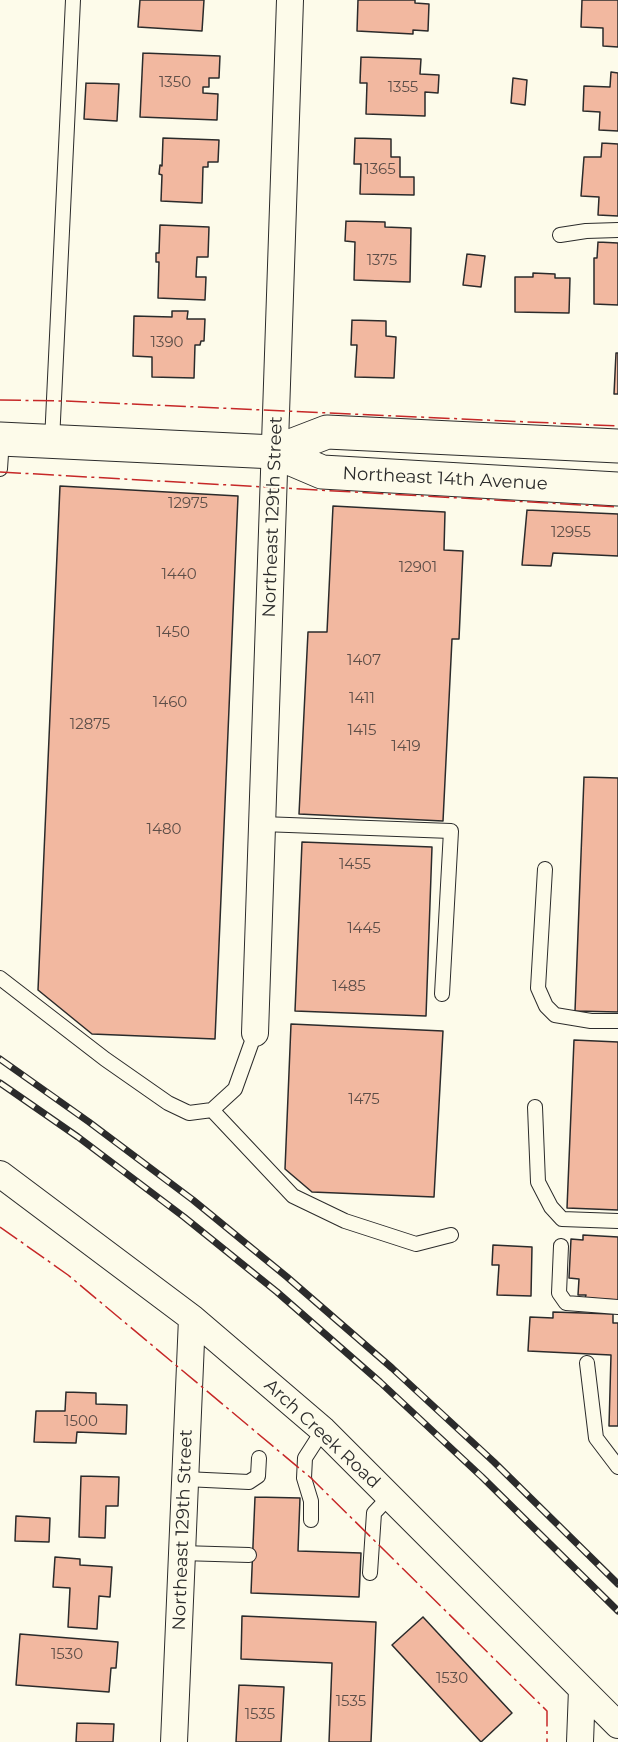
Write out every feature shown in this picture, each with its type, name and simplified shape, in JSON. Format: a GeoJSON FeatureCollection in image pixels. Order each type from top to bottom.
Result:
{"type":"FeatureCollection","features":[{"type":"Feature","properties":{"kind":"street","name":"Northeast 129th Street"},"geometry":{"type":"LineString","coordinates":[[255,1033],[290,0]]}},
{"type":"Feature","properties":{"kind":"street","name":"Northeast 14th Avenue"},"geometry":{"type":"LineString","coordinates":[[275,452],[327,432],[618,446]]}},
{"type":"Feature","properties":{"kind":"street","name":"Northeast 14th Avenue"},"geometry":{"type":"LineString","coordinates":[[0,449],[52,441],[275,452],[322,472],[618,489]]}},
{"type":"Feature","properties":{"kind":"street","name":"Arch Creek Road"},"geometry":{"type":"LineString","coordinates":[[0,1174],[192,1318],[323,1430],[618,1725]]}},
{"type":"Feature","properties":{"kind":"street","name":"Northeast 129th Street"},"geometry":{"type":"LineString","coordinates":[[174,1742],[192,1318]]}},
{"type":"Feature","properties":{"kind":"street"},"geometry":{"type":"LineString","coordinates":[[580,1742],[582,1689]]}},
{"type":"Feature","properties":{"kind":"lane"},"geometry":{"type":"LineString","coordinates":[[52,441],[73,0]]}},
{"type":"Feature","properties":{"kind":"lane"},"geometry":{"type":"LineString","coordinates":[[560,235],[618,230]]}},
{"type":"Feature","properties":{"kind":"lane"},"geometry":{"type":"LineString","coordinates":[[262,824],[451,831],[442,994]]}},
{"type":"Feature","properties":{"kind":"lane"},"geometry":{"type":"LineString","coordinates":[[545,869],[538,987],[546,1006],[555,1016],[591,1021],[618,1021]]}},
{"type":"Feature","properties":{"kind":"lane"},"geometry":{"type":"LineString","coordinates":[[0,978],[105,1059],[168,1103],[189,1113],[212,1110],[235,1089],[255,1033]]}},
{"type":"Feature","properties":{"kind":"lane"},"geometry":{"type":"LineString","coordinates":[[535,1107],[538,1182],[551,1207],[562,1219],[618,1221]]}},
{"type":"Feature","properties":{"kind":"lane"},"geometry":{"type":"LineString","coordinates":[[212,1110],[293,1196],[345,1221],[416,1244],[451,1235]]}},
{"type":"Feature","properties":{"kind":"lane"},"geometry":{"type":"LineString","coordinates":[[561,1246],[559,1293],[566,1303],[618,1306]]}},
{"type":"Feature","properties":{"kind":"lane"},"geometry":{"type":"LineString","coordinates":[[587,1363],[596,1438],[618,1467]]}},
{"type":"Feature","properties":{"kind":"lane"},"geometry":{"type":"LineString","coordinates":[[311,1520],[311,1501],[304,1478],[305,1458],[323,1430]]}},
{"type":"Feature","properties":{"kind":"lane"},"geometry":{"type":"LineString","coordinates":[[184,1479],[249,1482],[258,1476],[259,1458]]}},
{"type":"Feature","properties":{"kind":"lane"},"geometry":{"type":"LineString","coordinates":[[370,1573],[374,1513],[389,1497]]}},
{"type":"Feature","properties":{"kind":"lane"},"geometry":{"type":"LineString","coordinates":[[182,1552],[249,1555]]}},
{"type":"Feature","properties":{"kind":"building"},"geometry":{"type":"Polygon","coordinates":[[[140,0],[204,0],[202,31],[138,27],[140,0]]]}},
{"type":"Feature","properties":{"kind":"building"},"geometry":{"type":"Polygon","coordinates":[[[358,0],[415,0],[415,3],[429,4],[428,31],[413,30],[413,34],[357,31],[358,0]]]}},
{"type":"Feature","properties":{"kind":"building"},"geometry":{"type":"Polygon","coordinates":[[[582,0],[618,0],[618,47],[603,46],[603,28],[581,27],[582,0]]]}},
{"type":"Feature","properties":{"kind":"building"},"geometry":{"type":"Polygon","coordinates":[[[143,53],[220,56],[219,78],[209,78],[209,87],[203,87],[203,93],[218,94],[217,120],[140,117],[143,53]]]}},
{"type":"Feature","properties":{"kind":"building"},"geometry":{"type":"Polygon","coordinates":[[[361,57],[421,59],[420,74],[439,75],[438,93],[425,92],[425,116],[366,114],[367,83],[360,83],[361,57]]]}},
{"type":"Feature","properties":{"kind":"building"},"geometry":{"type":"Polygon","coordinates":[[[611,72],[618,73],[618,131],[599,130],[600,112],[583,111],[584,86],[610,87],[611,72]]]}},
{"type":"Feature","properties":{"kind":"building"},"geometry":{"type":"Polygon","coordinates":[[[513,78],[527,80],[525,105],[511,103],[513,78]]]}},
{"type":"Feature","properties":{"kind":"building"},"geometry":{"type":"Polygon","coordinates":[[[86,83],[119,84],[117,121],[84,119],[86,83]]]}},
{"type":"Feature","properties":{"kind":"building"},"geometry":{"type":"Polygon","coordinates":[[[163,138],[219,140],[218,162],[208,162],[208,167],[203,167],[202,203],[161,201],[162,175],[159,174],[160,165],[162,166],[163,138]]]}},
{"type":"Feature","properties":{"kind":"building"},"geometry":{"type":"Polygon","coordinates":[[[355,138],[391,139],[391,157],[400,157],[400,177],[414,177],[414,195],[360,194],[361,164],[354,164],[355,138]]]}},
{"type":"Feature","properties":{"kind":"building"},"geometry":{"type":"Polygon","coordinates":[[[602,143],[618,144],[618,216],[598,215],[599,197],[581,196],[584,157],[601,157],[602,143]]]}},
{"type":"Feature","properties":{"kind":"building"},"geometry":{"type":"Polygon","coordinates":[[[346,221],[385,222],[385,227],[411,228],[410,282],[354,280],[355,242],[345,241],[346,221]]]}},
{"type":"Feature","properties":{"kind":"building"},"geometry":{"type":"Polygon","coordinates":[[[160,225],[209,227],[208,257],[197,257],[196,277],[206,277],[205,300],[158,298],[159,262],[156,262],[156,253],[159,253],[160,225]]]}},
{"type":"Feature","properties":{"kind":"building"},"geometry":{"type":"Polygon","coordinates":[[[598,242],[618,243],[618,305],[594,304],[594,258],[597,258],[598,242]]]}},
{"type":"Feature","properties":{"kind":"building"},"geometry":{"type":"Polygon","coordinates":[[[467,254],[485,256],[481,287],[463,285],[467,254]]]}},
{"type":"Feature","properties":{"kind":"building"},"geometry":{"type":"Polygon","coordinates":[[[533,273],[555,274],[555,278],[570,278],[569,313],[515,312],[515,277],[533,277],[533,273]]]}},
{"type":"Feature","properties":{"kind":"building"},"geometry":{"type":"Polygon","coordinates":[[[172,311],[188,311],[187,319],[205,319],[204,341],[201,341],[200,345],[195,345],[194,378],[152,377],[152,357],[133,356],[134,316],[172,317],[172,311]]]}},
{"type":"Feature","properties":{"kind":"building"},"geometry":{"type":"Polygon","coordinates":[[[352,320],[386,321],[386,336],[396,337],[394,378],[355,377],[357,345],[351,345],[352,320]]]}},
{"type":"Feature","properties":{"kind":"building"},"geometry":{"type":"Polygon","coordinates":[[[616,353],[618,353],[618,394],[614,394],[616,353]]]}},
{"type":"Feature","properties":{"kind":"building"},"geometry":{"type":"Polygon","coordinates":[[[60,486],[238,496],[215,1039],[92,1034],[38,990],[60,486]]]}},
{"type":"Feature","properties":{"kind":"building"},"geometry":{"type":"Polygon","coordinates":[[[333,506],[445,512],[444,550],[463,551],[459,639],[452,639],[443,821],[299,814],[308,632],[327,632],[333,506]]]}},
{"type":"Feature","properties":{"kind":"building"},"geometry":{"type":"Polygon","coordinates":[[[527,510],[618,514],[618,556],[553,553],[551,566],[522,565],[527,510]]]}},
{"type":"Feature","properties":{"kind":"building"},"geometry":{"type":"Polygon","coordinates":[[[584,777],[618,778],[618,1012],[575,1011],[584,777]]]}},
{"type":"Feature","properties":{"kind":"building"},"geometry":{"type":"Polygon","coordinates":[[[302,842],[432,847],[426,1016],[295,1011],[302,842]]]}},
{"type":"Feature","properties":{"kind":"building"},"geometry":{"type":"Polygon","coordinates":[[[291,1024],[443,1031],[434,1197],[312,1192],[285,1169],[291,1024]]]}},
{"type":"Feature","properties":{"kind":"building"},"geometry":{"type":"Polygon","coordinates":[[[574,1040],[618,1042],[618,1210],[567,1208],[574,1040]]]}},
{"type":"Feature","properties":{"kind":"building"},"geometry":{"type":"Polygon","coordinates":[[[583,1235],[618,1237],[618,1300],[585,1298],[586,1295],[578,1295],[579,1279],[569,1278],[571,1239],[583,1240],[583,1235]]]}},
{"type":"Feature","properties":{"kind":"building"},"geometry":{"type":"Polygon","coordinates":[[[493,1245],[532,1247],[531,1296],[497,1295],[499,1265],[492,1265],[493,1245]]]}},
{"type":"Feature","properties":{"kind":"building"},"geometry":{"type":"Polygon","coordinates":[[[553,1312],[613,1314],[613,1323],[618,1323],[618,1426],[609,1426],[611,1355],[528,1351],[530,1317],[553,1318],[553,1312]]]}},
{"type":"Feature","properties":{"kind":"building"},"geometry":{"type":"Polygon","coordinates":[[[66,1392],[96,1393],[96,1404],[127,1405],[126,1434],[77,1432],[76,1443],[34,1442],[36,1411],[65,1411],[66,1392]]]}},
{"type":"Feature","properties":{"kind":"building"},"geometry":{"type":"Polygon","coordinates":[[[81,1476],[119,1477],[118,1506],[106,1506],[105,1538],[79,1537],[81,1476]]]}},
{"type":"Feature","properties":{"kind":"building"},"geometry":{"type":"Polygon","coordinates":[[[255,1497],[300,1498],[298,1551],[361,1553],[359,1597],[251,1593],[255,1497]]]}},
{"type":"Feature","properties":{"kind":"building"},"geometry":{"type":"Polygon","coordinates":[[[16,1516],[50,1518],[49,1542],[15,1541],[16,1516]]]}},
{"type":"Feature","properties":{"kind":"building"},"geometry":{"type":"Polygon","coordinates":[[[55,1557],[80,1559],[80,1565],[112,1567],[110,1597],[99,1596],[97,1629],[68,1627],[70,1588],[53,1587],[55,1557]]]}},
{"type":"Feature","properties":{"kind":"building"},"geometry":{"type":"Polygon","coordinates":[[[242,1616],[376,1622],[371,1742],[329,1742],[332,1663],[241,1659],[242,1616]]]}},
{"type":"Feature","properties":{"kind":"building"},"geometry":{"type":"Polygon","coordinates":[[[423,1617],[512,1713],[481,1742],[392,1645],[423,1617]]]}},
{"type":"Feature","properties":{"kind":"building"},"geometry":{"type":"Polygon","coordinates":[[[20,1634],[118,1642],[116,1668],[111,1668],[109,1692],[16,1685],[20,1634]]]}},
{"type":"Feature","properties":{"kind":"building"},"geometry":{"type":"Polygon","coordinates":[[[239,1685],[284,1687],[281,1742],[236,1742],[239,1685]]]}},
{"type":"Feature","properties":{"kind":"building"},"geometry":{"type":"Polygon","coordinates":[[[77,1723],[114,1724],[113,1742],[76,1742],[77,1723]]]}},
{"type":"Feature","properties":{"kind":"railway"},"geometry":{"type":"LineString","coordinates":[[0,1059],[193,1200],[287,1277],[392,1368],[494,1462],[618,1584]]}},
{"type":"Feature","properties":{"kind":"railway"},"geometry":{"type":"LineString","coordinates":[[0,1083],[78,1137],[184,1217],[277,1292],[380,1382],[482,1477],[618,1611]]}},
{"type":"Feature","properties":{"kind":"power"},"geometry":{"type":"LineString","coordinates":[[0,400],[618,426]]}},
{"type":"Feature","properties":{"kind":"power"},"geometry":{"type":"LineString","coordinates":[[0,472],[618,507]]}},
{"type":"Feature","properties":{"kind":"power"},"geometry":{"type":"LineString","coordinates":[[0,1227],[68,1275],[311,1478],[547,1711],[547,1742]]}}]}
